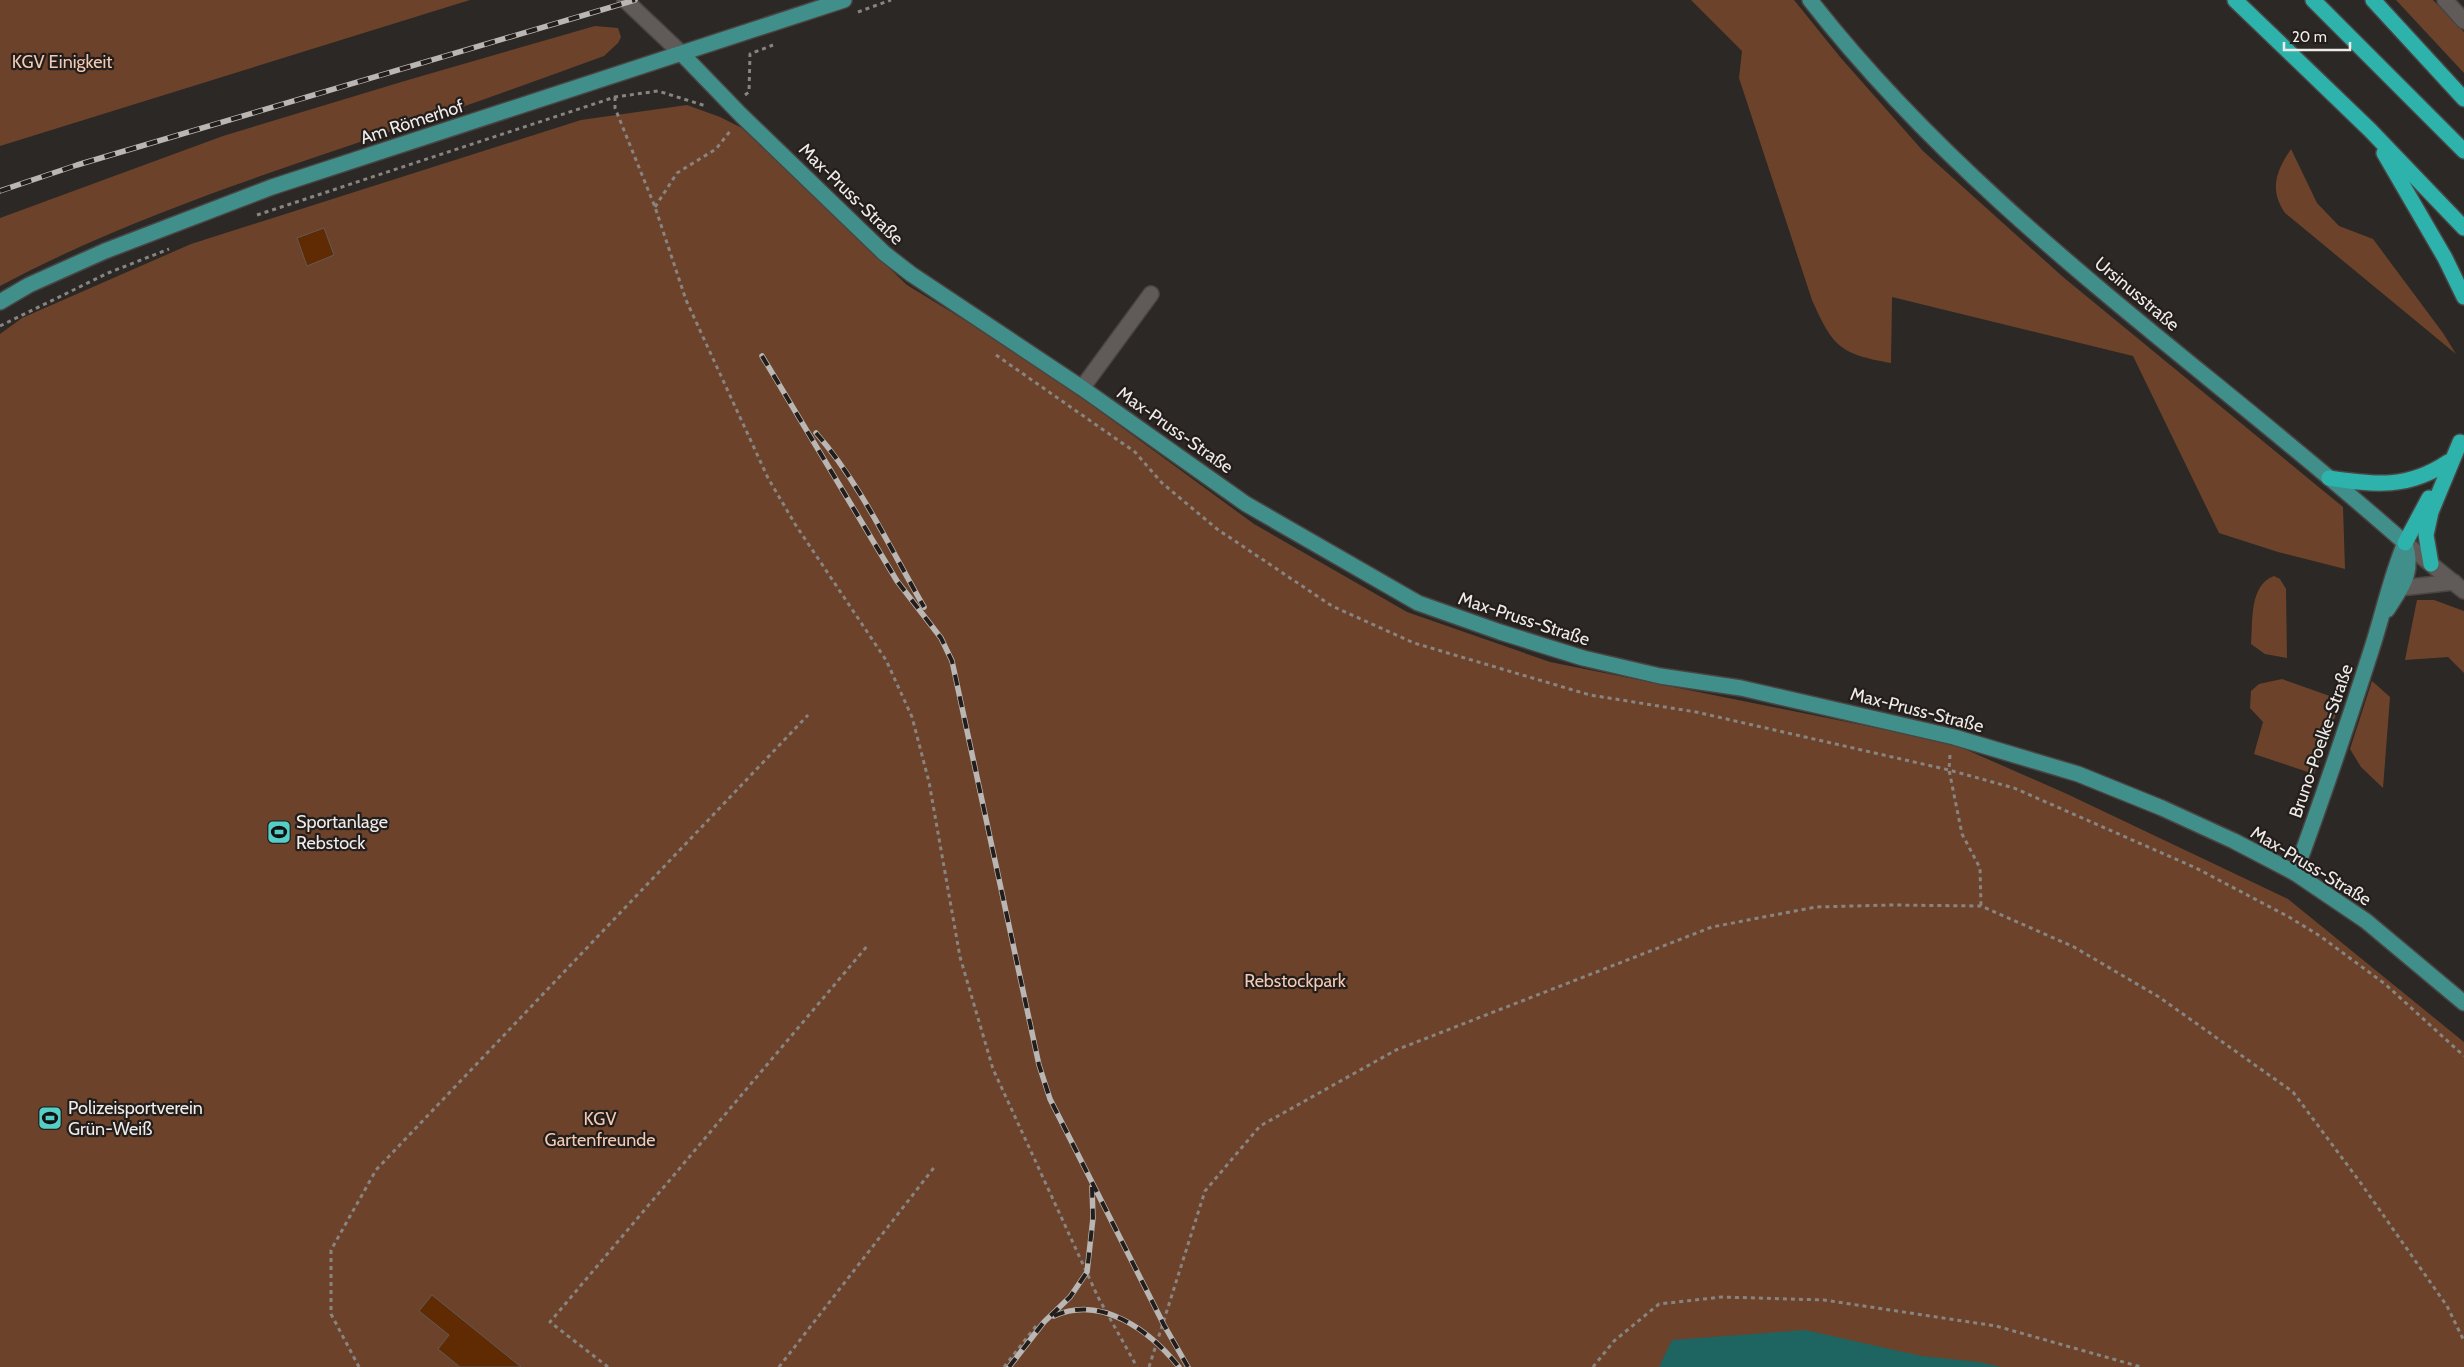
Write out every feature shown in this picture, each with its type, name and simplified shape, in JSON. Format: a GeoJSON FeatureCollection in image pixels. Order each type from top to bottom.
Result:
{"type":"FeatureCollection","features":[{"type":"Feature","properties":{"kind":"highway"},"geometry":{"type":"LineString","coordinates":[[2235,0],[2370,130],[2464,228]]}},
{"type":"Feature","properties":{"kind":"highway"},"geometry":{"type":"LineString","coordinates":[[2313,0],[2464,151]]}},
{"type":"Feature","properties":{"kind":"highway"},"geometry":{"type":"LineString","coordinates":[[2373,0],[2464,99]]}},
{"type":"Feature","properties":{"kind":"highway"},"geometry":{"type":"LineString","coordinates":[[2370,130],[2445,258],[2464,297]]}},
{"type":"Feature","properties":{"kind":"highway"},"geometry":{"type":"LineString","coordinates":[[2405,543],[2462,438]]}},
{"type":"Feature","properties":{"kind":"highway"},"geometry":{"type":"LineString","coordinates":[[2430,564],[2426,535],[2432,512],[2462,438]]}},
{"type":"Feature","properties":{"kind":"highway"},"geometry":{"type":"LineString","coordinates":[[2329,478],[2373,484],[2396,484],[2413,480],[2434,471],[2448,462]]}},
{"type":"Feature","properties":{"kind":"main road","name":"Am Römerhof"},"geometry":{"type":"LineString","coordinates":[[0,302],[29,285],[105,251],[272,187],[844,0]]}},
{"type":"Feature","properties":{"kind":"main road","name":"Ursinusstraße"},"geometry":{"type":"LineString","coordinates":[[1810,0],[1838,37],[1921,127],[2004,206],[2405,543]]}},
{"type":"Feature","properties":{"kind":"main road","name":"Max-Pruss-Straße"},"geometry":{"type":"LineString","coordinates":[[682,54],[884,253],[911,274],[1082,388],[1246,504],[1418,603],[1500,632],[1583,658],[1660,676],[1741,688],[1954,737],[2078,774],[2225,837],[2295,874],[2366,921],[2464,1003]]}},
{"type":"Feature","properties":{"kind":"main road","name":"Bruno-Poelke-Straße"},"geometry":{"type":"LineString","coordinates":[[2381,620],[2401,588],[2410,564],[2405,543]]}},
{"type":"Feature","properties":{"kind":"main road","name":"Bruno-Poelke-Straße"},"geometry":{"type":"LineString","coordinates":[[2295,874],[2337,759],[2381,620],[2391,578],[2405,543]]}},
{"type":"Feature","properties":{"kind":"street"},"geometry":{"type":"LineString","coordinates":[[625,0],[682,54]]}},
{"type":"Feature","properties":{"kind":"street"},"geometry":{"type":"LineString","coordinates":[[2445,0],[2464,21]]}},
{"type":"Feature","properties":{"kind":"street"},"geometry":{"type":"LineString","coordinates":[[1082,388],[1151,294]]}},
{"type":"Feature","properties":{"kind":"street","name":"Ursinusstraße"},"geometry":{"type":"LineString","coordinates":[[2405,543],[2459,587]]}},
{"type":"Feature","properties":{"kind":"street"},"geometry":{"type":"LineString","coordinates":[[2401,588],[2459,587]]}},
{"type":"Feature","properties":{"kind":"path"},"geometry":{"type":"LineString","coordinates":[[856,13],[891,0]]}},
{"type":"Feature","properties":{"kind":"path"},"geometry":{"type":"LineString","coordinates":[[655,207],[678,173],[716,149],[749,92],[750,54],[777,43]]}},
{"type":"Feature","properties":{"kind":"path"},"geometry":{"type":"LineString","coordinates":[[255,215],[615,97],[649,92]]}},
{"type":"Feature","properties":{"kind":"path"},"geometry":{"type":"LineString","coordinates":[[615,97],[615,108],[655,207],[686,300],[768,478],[795,524],[886,660],[912,717],[929,782],[960,957],[993,1069],[1098,1297],[1137,1367]]}},
{"type":"Feature","properties":{"kind":"path"},"geometry":{"type":"LineString","coordinates":[[0,326],[108,272],[172,247]]}},
{"type":"Feature","properties":{"kind":"path"},"geometry":{"type":"LineString","coordinates":[[359,1367],[331,1314],[331,1250],[376,1170],[808,715]]}},
{"type":"Feature","properties":{"kind":"path"},"geometry":{"type":"LineString","coordinates":[[1950,752],[1949,770],[1962,834],[1980,868],[1981,906]]}},
{"type":"Feature","properties":{"kind":"path"},"geometry":{"type":"LineString","coordinates":[[1949,770],[2014,788],[2196,868],[2264,902],[2320,936],[2385,984],[2464,1056]]}},
{"type":"Feature","properties":{"kind":"path"},"geometry":{"type":"LineString","coordinates":[[1149,1367],[1205,1191],[1260,1126],[1396,1050],[1712,927],[1816,907],[1892,905],[1981,906],[2074,947],[2150,992],[2293,1092],[2360,1182],[2446,1306],[2464,1342]]}},
{"type":"Feature","properties":{"kind":"path"},"geometry":{"type":"LineString","coordinates":[[608,1367],[550,1322],[868,945]]}},
{"type":"Feature","properties":{"kind":"path"},"geometry":{"type":"LineString","coordinates":[[779,1367],[936,1165]]}},
{"type":"Feature","properties":{"kind":"path"},"geometry":{"type":"LineString","coordinates":[[1593,1367],[1614,1340],[1659,1304],[1722,1297],[1824,1300],[1996,1326],[2141,1367]]}},
{"type":"Feature","properties":{"kind":"path"},"geometry":{"type":"LineString","coordinates":[[1004,1367],[1036,1326]]}},
{"type":"Feature","properties":{"kind":"green space","name":"KGV Einigkeit"},"geometry":{"type":"Polygon","coordinates":[[[0,0],[470,0],[0,146],[0,0]]]}},
{"type":"Feature","properties":{"kind":"green space"},"geometry":{"type":"Polygon","coordinates":[[[1691,0],[1794,0],[1840,57],[1923,151],[2063,277],[2343,507],[2345,569],[2278,552],[2219,533],[2133,356],[1892,297],[1891,363],[1860,356],[1840,346],[1826,328],[1812,300],[1739,78],[1742,51],[1691,0]]]}},
{"type":"Feature","properties":{"kind":"green space"},"geometry":{"type":"Polygon","coordinates":[[[2396,0],[2433,0],[2464,32],[2464,73],[2396,0]]]}},
{"type":"Feature","properties":{"kind":"green space"},"geometry":{"type":"Polygon","coordinates":[[[595,26],[618,28],[621,37],[618,43],[604,56],[199,198],[98,239],[0,286],[0,218],[223,136],[595,26]]]}},
{"type":"Feature","properties":{"kind":"green space"},"geometry":{"type":"Polygon","coordinates":[[[687,105],[720,117],[744,129],[907,285],[1030,360],[1254,524],[1407,612],[1550,662],[1951,743],[2067,794],[2288,899],[2464,1042],[2464,1367],[0,1367],[0,334],[22,318],[191,244],[581,120],[687,105]]]}},
{"type":"Feature","properties":{"kind":"green space"},"geometry":{"type":"Polygon","coordinates":[[[2291,149],[2317,203],[2339,226],[2373,239],[2443,333],[2456,354],[2285,213],[2277,196],[2276,181],[2281,165],[2291,149]]]}},
{"type":"Feature","properties":{"kind":"green space"},"geometry":{"type":"Polygon","coordinates":[[[2274,576],[2280,579],[2286,589],[2287,658],[2265,654],[2251,644],[2256,595],[2260,587],[2274,576]]]}},
{"type":"Feature","properties":{"kind":"green space"},"geometry":{"type":"Polygon","coordinates":[[[2417,600],[2434,600],[2464,611],[2464,673],[2448,657],[2405,660],[2417,600]]]}},
{"type":"Feature","properties":{"kind":"green space"},"geometry":{"type":"Polygon","coordinates":[[[2282,679],[2341,700],[2314,774],[2254,754],[2263,722],[2250,708],[2251,691],[2259,684],[2282,679]]]}},
{"type":"Feature","properties":{"kind":"green space"},"geometry":{"type":"Polygon","coordinates":[[[2372,681],[2390,697],[2383,788],[2361,767],[2350,749],[2372,681]]]}},
{"type":"Feature","properties":{"kind":"water"},"geometry":{"type":"Polygon","coordinates":[[[1805,1330],[1921,1356],[1979,1362],[2001,1367],[1659,1367],[1672,1340],[1805,1330]]]}},
{"type":"Feature","properties":{"kind":"building"},"geometry":{"type":"Polygon","coordinates":[[[324,228],[334,255],[307,266],[297,238],[324,228]]]}},
{"type":"Feature","properties":{"kind":"building"},"geometry":{"type":"Polygon","coordinates":[[[432,1295],[521,1367],[460,1367],[438,1349],[449,1335],[419,1311],[432,1295]]]}},
{"type":"Feature","properties":{"kind":"railway"},"geometry":{"type":"LineString","coordinates":[[0,191],[77,165],[635,0]]}},
{"type":"Feature","properties":{"kind":"railway"},"geometry":{"type":"LineString","coordinates":[[762,356],[897,581],[941,638],[952,661],[1039,1065],[1050,1099],[1164,1325],[1188,1367]]}},
{"type":"Feature","properties":{"kind":"railway"},"geometry":{"type":"LineString","coordinates":[[816,433],[832,452],[861,495],[924,607]]}},
{"type":"Feature","properties":{"kind":"railway"},"geometry":{"type":"LineString","coordinates":[[1009,1367],[1044,1322],[1070,1297],[1087,1272],[1093,1218],[1092,1187]]}},
{"type":"Feature","properties":{"kind":"railway"},"geometry":{"type":"LineString","coordinates":[[1054,1316],[1072,1310],[1090,1310],[1107,1313],[1124,1320],[1140,1330],[1168,1354],[1179,1367]]}},
{"type":"Feature","properties":{"kind":"place","name":"Sportanlage Rebstock"},"geometry":{"type":"Point","coordinates":[279,832]}},
{"type":"Feature","properties":{"kind":"place","name":"Polizeisportverein Grün-Weiß"},"geometry":{"type":"Point","coordinates":[50,1118]}},
{"type":"Feature","properties":{"kind":"park label","name":"Rebstockpark"},"geometry":{"type":"Point","coordinates":[1295,981]}},
{"type":"Feature","properties":{"kind":"park label","name":"KGV Gartenfreunde"},"geometry":{"type":"Point","coordinates":[600,1129]}}]}
